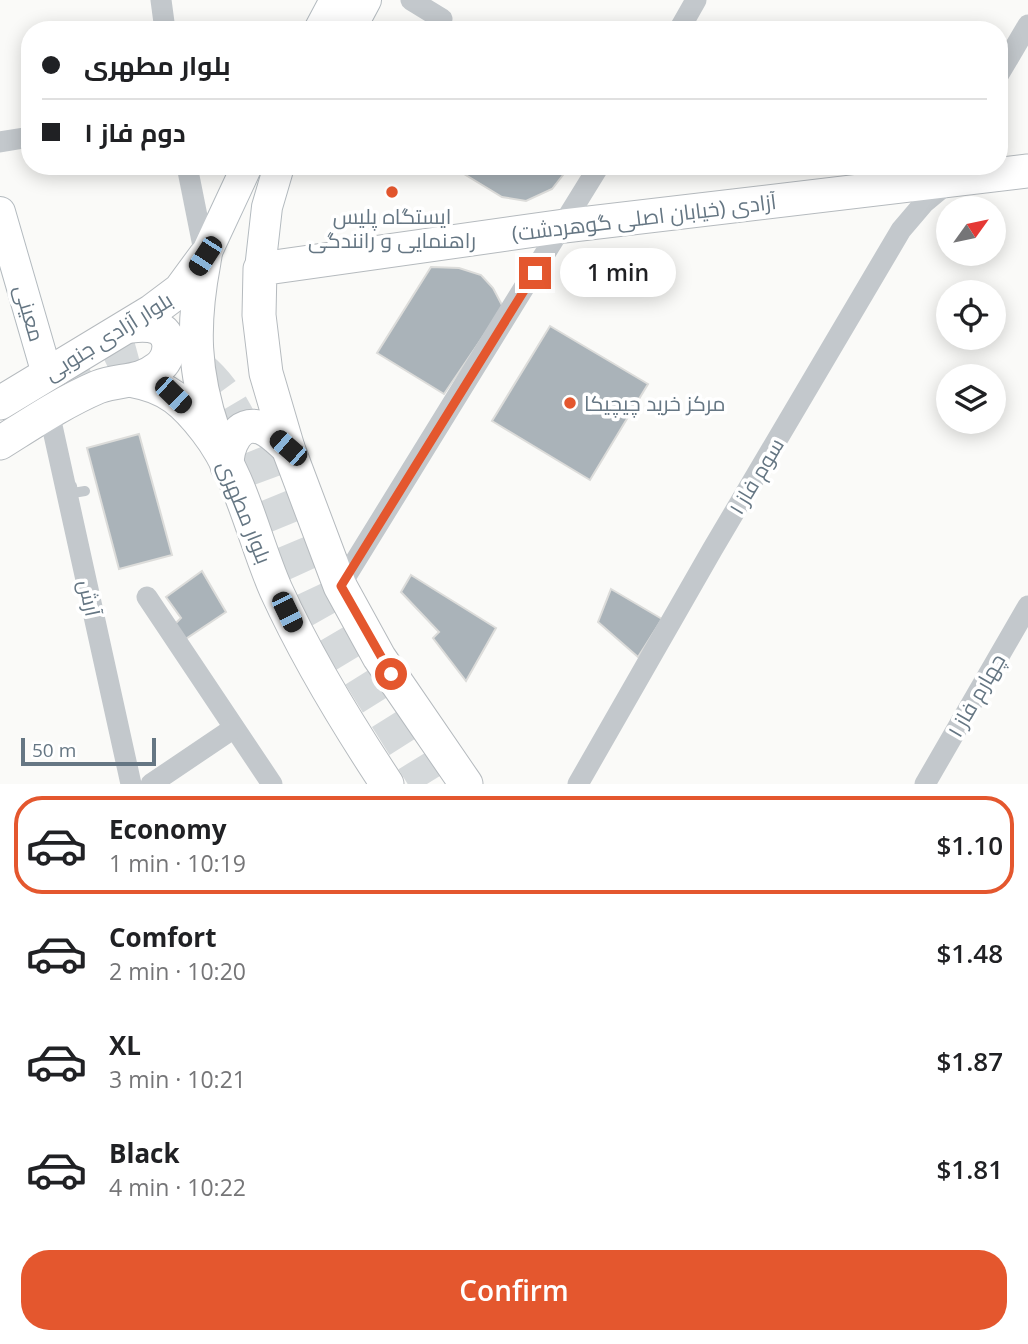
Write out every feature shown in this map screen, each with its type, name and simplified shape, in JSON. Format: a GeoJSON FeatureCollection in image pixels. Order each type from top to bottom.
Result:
{"type":"FeatureCollection","features":[{"type":"Feature","properties":{"kind":"main road"},"geometry":{"type":"LineString","coordinates":[[324,21],[335,0]]}},
{"type":"Feature","properties":{"kind":"main road"},"geometry":{"type":"LineString","coordinates":[[355,21],[366,0]]}},
{"type":"Feature","properties":{"kind":"main road","name":"آزادی (خیابان اصلی گوهردشت)"},"geometry":{"type":"LineString","coordinates":[[1008,171],[1028,171]]}},
{"type":"Feature","properties":{"kind":"main road"},"geometry":{"type":"LineString","coordinates":[[224,459],[204,402],[196,353],[197,310],[205,256],[243,175]]}},
{"type":"Feature","properties":{"kind":"main road"},"geometry":{"type":"LineString","coordinates":[[276,175],[267,207],[260,269],[259,315],[264,361],[272,398],[288,448],[341,586],[379,657],[467,784]]}},
{"type":"Feature","properties":{"kind":"main road","name":"آزادی (خیابان اصلی گوهردشت)"},"geometry":{"type":"LineString","coordinates":[[260,269],[564,226],[951,181],[974,175]]}},
{"type":"Feature","properties":{"kind":"main road","name":"معینی"},"geometry":{"type":"LineString","coordinates":[[0,212],[47,374]]}},
{"type":"Feature","properties":{"kind":"main road","name":"بلوار آزادی جنوبی"},"geometry":{"type":"LineString","coordinates":[[0,403],[131,326],[180,290],[205,256]]}},
{"type":"Feature","properties":{"kind":"main road"},"geometry":{"type":"LineString","coordinates":[[0,443],[52,410],[101,386],[134,381],[160,367],[170,349],[167,337],[160,329],[149,325],[131,326]]}},
{"type":"Feature","properties":{"kind":"main road","name":"بلوار مطهری"},"geometry":{"type":"LineString","coordinates":[[134,381],[155,385],[173,395],[207,431],[224,459],[276,590],[309,657],[387,784]]}},
{"type":"Feature","properties":{"kind":"main road"},"geometry":{"type":"LineString","coordinates":[[224,459],[237,434],[249,427],[262,429],[288,448]]}},
{"type":"Feature","properties":{"kind":"street"},"geometry":{"type":"LineString","coordinates":[[161,0],[164,21]]}},
{"type":"Feature","properties":{"kind":"street"},"geometry":{"type":"LineString","coordinates":[[411,0],[442,19]]}},
{"type":"Feature","properties":{"kind":"street"},"geometry":{"type":"LineString","coordinates":[[684,21],[696,0]]}},
{"type":"Feature","properties":{"kind":"street"},"geometry":{"type":"LineString","coordinates":[[1008,59],[1028,25]]}},
{"type":"Feature","properties":{"kind":"street"},"geometry":{"type":"LineString","coordinates":[[0,142],[21,138]]}},
{"type":"Feature","properties":{"kind":"street"},"geometry":{"type":"LineString","coordinates":[[189,175],[205,256]]}},
{"type":"Feature","properties":{"kind":"street"},"geometry":{"type":"LineString","coordinates":[[341,586],[594,175]]}},
{"type":"Feature","properties":{"kind":"street","name":"سوم فاز ۱"},"geometry":{"type":"LineString","coordinates":[[578,784],[901,230],[924,203],[951,181]]}},
{"type":"Feature","properties":{"kind":"street","name":"آرش"},"geometry":{"type":"LineString","coordinates":[[52,410],[131,784]]}},
{"type":"Feature","properties":{"kind":"street"},"geometry":{"type":"LineString","coordinates":[[147,597],[272,784]]}},
{"type":"Feature","properties":{"kind":"street","name":"چهارم فاز ۱"},"geometry":{"type":"LineString","coordinates":[[925,784],[1028,606]]}},
{"type":"Feature","properties":{"kind":"street"},"geometry":{"type":"LineString","coordinates":[[151,784],[234,728]]}},
{"type":"Feature","properties":{"kind":"lane"},"geometry":{"type":"LineString","coordinates":[[52,410],[74,493],[85,491]]}},
{"type":"Feature","properties":{"kind":"building"},"geometry":{"type":"Polygon","coordinates":[[[466,175],[563,175],[552,189],[526,201],[502,197],[466,175]]]}},
{"type":"Feature","properties":{"kind":"building"},"geometry":{"type":"Polygon","coordinates":[[[431,267],[459,268],[481,275],[493,288],[503,307],[444,394],[377,353],[431,267]]]}},
{"type":"Feature","properties":{"kind":"building","name":"مرکز خرید چیچیکا"},"geometry":{"type":"Polygon","coordinates":[[[550,326],[648,384],[590,480],[492,421],[550,326]]]}},
{"type":"Feature","properties":{"kind":"building"},"geometry":{"type":"Polygon","coordinates":[[[139,434],[172,555],[119,569],[87,448],[139,434]]]}},
{"type":"Feature","properties":{"kind":"building"},"geometry":{"type":"Polygon","coordinates":[[[202,571],[226,612],[184,640],[174,625],[181,618],[166,597],[202,571]]]}},
{"type":"Feature","properties":{"kind":"building"},"geometry":{"type":"Polygon","coordinates":[[[411,575],[496,628],[466,681],[433,638],[439,632],[401,592],[411,575]]]}},
{"type":"Feature","properties":{"kind":"building"},"geometry":{"type":"Polygon","coordinates":[[[611,589],[662,619],[638,657],[598,622],[611,589]]]}},
{"type":"Feature","properties":{"kind":"tunnel"},"geometry":{"type":"LineString","coordinates":[[63,389],[129,355],[158,349],[170,351],[192,361],[210,376],[225,394],[248,438],[298,561],[324,616],[427,784]]}},
{"type":"Feature","properties":{"kind":"place","name":"ایستگاه پلیس راهنمایی و رانندگی"},"geometry":{"type":"Point","coordinates":[392,192]}},
{"type":"Feature","properties":{"kind":"place","name":"مرکز خرید چیچیکا"},"geometry":{"type":"Point","coordinates":[570,403]}},
{"type":"Feature","properties":{"kind":"route"},"geometry":{"type":"LineString","coordinates":[[391,674],[341,586],[535,273]]}}]}
